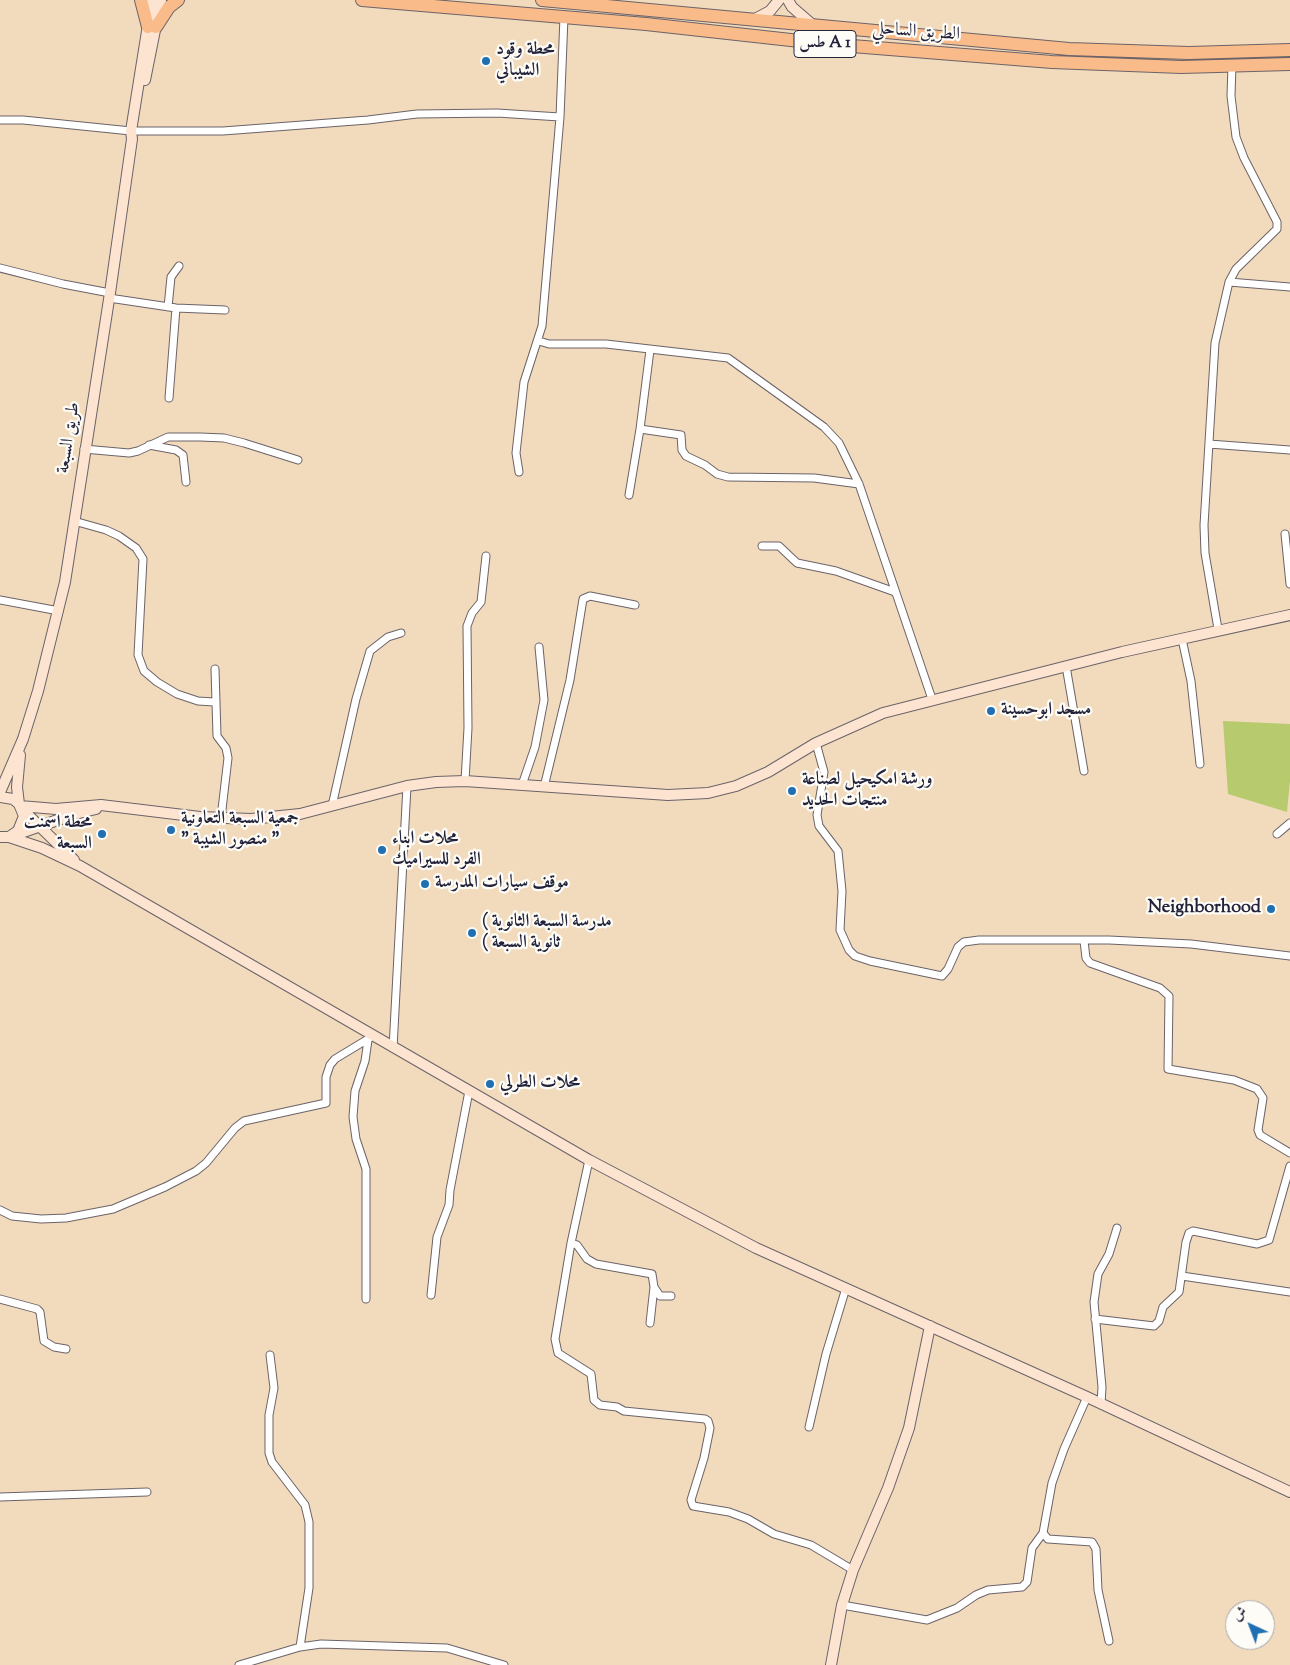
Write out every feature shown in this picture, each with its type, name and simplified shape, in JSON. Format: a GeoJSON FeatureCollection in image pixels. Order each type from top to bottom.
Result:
{"type":"FeatureCollection","features":[{"type":"Feature","properties":{"kind":"highway"},"geometry":{"type":"LineString","coordinates":[[141,0],[152,27],[169,7],[178,0]]}},
{"type":"Feature","properties":{"kind":"highway","name":"الطريق الساحلي"},"geometry":{"type":"LineString","coordinates":[[362,0],[646,24],[827,44],[1052,62],[1126,66],[1290,64]]}},
{"type":"Feature","properties":{"kind":"highway","name":"الطريق الساحلي"},"geometry":{"type":"LineString","coordinates":[[542,0],[647,8],[814,26],[1108,52],[1188,53],[1290,50]]}},
{"type":"Feature","properties":{"kind":"highway"},"geometry":{"type":"LineString","coordinates":[[646,24],[647,8]]}},
{"type":"Feature","properties":{"kind":"street"},"geometry":{"type":"LineString","coordinates":[[152,0],[152,27]]}},
{"type":"Feature","properties":{"kind":"street"},"geometry":{"type":"LineString","coordinates":[[152,27],[161,0]]}},
{"type":"Feature","properties":{"kind":"street"},"geometry":{"type":"LineString","coordinates":[[753,20],[770,11],[779,0]]}},
{"type":"Feature","properties":{"kind":"street"},"geometry":{"type":"LineString","coordinates":[[788,0],[792,7],[814,26]]}},
{"type":"Feature","properties":{"kind":"street"},"geometry":{"type":"LineString","coordinates":[[519,472],[516,453],[524,382],[542,326],[560,117],[564,17]]}},
{"type":"Feature","properties":{"kind":"street","name":"طريق السبعة"},"geometry":{"type":"LineString","coordinates":[[23,739],[59,611],[110,295],[133,133],[152,27]]}},
{"type":"Feature","properties":{"kind":"street"},"geometry":{"type":"LineString","coordinates":[[1218,629],[1205,553],[1204,526],[1215,343],[1229,282],[1236,269],[1277,229],[1277,222],[1244,158],[1236,137],[1231,96],[1232,65]]}},
{"type":"Feature","properties":{"kind":"street"},"geometry":{"type":"LineString","coordinates":[[0,120],[23,120],[133,133],[223,131],[368,120],[417,114],[497,113],[560,117]]}},
{"type":"Feature","properties":{"kind":"street"},"geometry":{"type":"LineString","coordinates":[[169,398],[172,308],[171,277],[179,266]]}},
{"type":"Feature","properties":{"kind":"street"},"geometry":{"type":"LineString","coordinates":[[0,268],[172,308],[225,310]]}},
{"type":"Feature","properties":{"kind":"street"},"geometry":{"type":"LineString","coordinates":[[1229,282],[1290,287]]}},
{"type":"Feature","properties":{"kind":"street"},"geometry":{"type":"LineString","coordinates":[[538,341],[549,344],[606,344],[728,358],[824,427],[839,443],[859,484],[932,699]]}},
{"type":"Feature","properties":{"kind":"street"},"geometry":{"type":"LineString","coordinates":[[629,494],[640,429],[650,350]]}},
{"type":"Feature","properties":{"kind":"street"},"geometry":{"type":"LineString","coordinates":[[640,429],[678,434],[682,437],[682,450],[686,456],[705,465],[716,474],[728,477],[814,478],[859,484]]}},
{"type":"Feature","properties":{"kind":"street"},"geometry":{"type":"LineString","coordinates":[[84,449],[128,453],[138,451],[168,437],[224,438],[298,460]]}},
{"type":"Feature","properties":{"kind":"street"},"geometry":{"type":"LineString","coordinates":[[1209,444],[1290,450]]}},
{"type":"Feature","properties":{"kind":"street"},"geometry":{"type":"LineString","coordinates":[[148,445],[176,450],[183,455],[186,482]]}},
{"type":"Feature","properties":{"kind":"street"},"geometry":{"type":"LineString","coordinates":[[74,521],[106,530],[119,536],[136,548],[143,559],[143,589],[138,637],[139,661],[144,671],[157,682],[177,694],[198,701],[214,702]]}},
{"type":"Feature","properties":{"kind":"street"},"geometry":{"type":"LineString","coordinates":[[1284,534],[1290,584]]}},
{"type":"Feature","properties":{"kind":"street"},"geometry":{"type":"LineString","coordinates":[[762,546],[779,546],[798,563],[836,571],[895,592]]}},
{"type":"Feature","properties":{"kind":"street"},"geometry":{"type":"LineString","coordinates":[[465,781],[468,728],[467,626],[472,613],[481,602],[486,556]]}},
{"type":"Feature","properties":{"kind":"street"},"geometry":{"type":"LineString","coordinates":[[544,787],[570,680],[583,599],[590,596],[635,605]]}},
{"type":"Feature","properties":{"kind":"street"},"geometry":{"type":"LineString","coordinates":[[0,600],[59,611]]}},
{"type":"Feature","properties":{"kind":"street"},"geometry":{"type":"LineString","coordinates":[[20,806],[51,809],[86,805],[112,806],[221,818],[272,818],[332,806],[407,786],[465,781],[668,795],[708,792],[736,786],[768,772],[816,743],[883,713],[932,699],[1218,629],[1290,615]]}},
{"type":"Feature","properties":{"kind":"street"},"geometry":{"type":"LineString","coordinates":[[332,806],[356,699],[370,652],[388,637],[401,633]]}},
{"type":"Feature","properties":{"kind":"street"},"geometry":{"type":"LineString","coordinates":[[1182,639],[1191,681],[1200,764]]}},
{"type":"Feature","properties":{"kind":"street"},"geometry":{"type":"LineString","coordinates":[[522,785],[535,747],[544,700],[538,647]]}},
{"type":"Feature","properties":{"kind":"street"},"geometry":{"type":"LineString","coordinates":[[1066,666],[1084,771]]}},
{"type":"Feature","properties":{"kind":"street"},"geometry":{"type":"LineString","coordinates":[[215,669],[214,702],[218,740],[226,748],[228,758],[221,818]]}},
{"type":"Feature","properties":{"kind":"street"},"geometry":{"type":"LineString","coordinates":[[0,792],[23,739]]}},
{"type":"Feature","properties":{"kind":"street"},"geometry":{"type":"LineString","coordinates":[[5,837],[22,824],[18,771],[23,739]]}},
{"type":"Feature","properties":{"kind":"street"},"geometry":{"type":"LineString","coordinates":[[816,743],[824,772],[817,815],[819,826],[838,851],[842,891],[840,930],[849,950],[855,956],[870,961],[942,976],[948,969],[958,946],[964,942],[979,940],[1191,944],[1290,956]]}},
{"type":"Feature","properties":{"kind":"street"},"geometry":{"type":"LineString","coordinates":[[393,1048],[407,786]]}},
{"type":"Feature","properties":{"kind":"street"},"geometry":{"type":"LineString","coordinates":[[0,797],[13,799],[80,866]]}},
{"type":"Feature","properties":{"kind":"street"},"geometry":{"type":"LineString","coordinates":[[5,837],[75,814],[112,806]]}},
{"type":"Feature","properties":{"kind":"street"},"geometry":{"type":"LineString","coordinates":[[1277,834],[1290,823]]}},
{"type":"Feature","properties":{"kind":"street"},"geometry":{"type":"LineString","coordinates":[[5,837],[42,848],[80,866],[371,1038],[393,1048],[590,1160],[756,1248],[1087,1397],[1290,1492]]}},
{"type":"Feature","properties":{"kind":"street"},"geometry":{"type":"LineString","coordinates":[[1084,941],[1086,958],[1090,963],[1160,988],[1169,996],[1168,1069],[1234,1080],[1257,1089],[1263,1098],[1258,1130],[1260,1135],[1290,1153]]}},
{"type":"Feature","properties":{"kind":"street"},"geometry":{"type":"LineString","coordinates":[[0,1210],[12,1216],[41,1219],[66,1218],[113,1209],[165,1187],[196,1171],[206,1163],[235,1128],[244,1121],[326,1103],[326,1077],[330,1065],[335,1059],[371,1038]]}},
{"type":"Feature","properties":{"kind":"street"},"geometry":{"type":"LineString","coordinates":[[366,1299],[366,1169],[356,1139],[353,1117],[355,1091],[371,1038]]}},
{"type":"Feature","properties":{"kind":"street"},"geometry":{"type":"LineString","coordinates":[[431,1295],[437,1237],[449,1205],[450,1190],[469,1091]]}},
{"type":"Feature","properties":{"kind":"street"},"geometry":{"type":"LineString","coordinates":[[590,1160],[571,1243],[555,1346],[563,1358],[580,1365],[591,1374],[594,1400],[600,1405],[617,1407],[624,1411],[705,1419],[710,1428],[704,1458],[691,1500],[693,1506],[729,1512],[748,1519],[774,1534],[811,1545],[853,1570]]}},
{"type":"Feature","properties":{"kind":"street"},"geometry":{"type":"LineString","coordinates":[[1095,1319],[1154,1326],[1159,1321],[1163,1307],[1179,1292],[1187,1237],[1193,1231],[1257,1244],[1269,1240],[1290,1166]]}},
{"type":"Feature","properties":{"kind":"street"},"geometry":{"type":"LineString","coordinates":[[1101,1404],[1094,1302],[1098,1274],[1109,1254],[1117,1228]]}},
{"type":"Feature","properties":{"kind":"street"},"geometry":{"type":"LineString","coordinates":[[571,1243],[577,1245],[584,1256],[596,1264],[652,1274],[654,1287],[650,1323]]}},
{"type":"Feature","properties":{"kind":"street"},"geometry":{"type":"LineString","coordinates":[[1182,1276],[1290,1292]]}},
{"type":"Feature","properties":{"kind":"street"},"geometry":{"type":"LineString","coordinates":[[654,1287],[660,1296],[671,1296]]}},
{"type":"Feature","properties":{"kind":"street"},"geometry":{"type":"LineString","coordinates":[[809,1427],[826,1354],[846,1288]]}},
{"type":"Feature","properties":{"kind":"street"},"geometry":{"type":"LineString","coordinates":[[0,1299],[38,1309],[44,1340],[54,1347],[66,1349]]}},
{"type":"Feature","properties":{"kind":"street"},"geometry":{"type":"LineString","coordinates":[[831,1665],[842,1606],[853,1570],[900,1459],[909,1428],[930,1326]]}},
{"type":"Feature","properties":{"kind":"street"},"geometry":{"type":"LineString","coordinates":[[270,1355],[274,1388],[269,1414],[268,1453],[272,1462],[305,1506],[309,1522],[309,1588],[300,1647]]}},
{"type":"Feature","properties":{"kind":"street"},"geometry":{"type":"LineString","coordinates":[[842,1606],[927,1620],[957,1608],[976,1595],[988,1590],[1022,1587],[1027,1582],[1032,1548],[1043,1533],[1052,1483],[1064,1449],[1087,1397]]}},
{"type":"Feature","properties":{"kind":"street"},"geometry":{"type":"LineString","coordinates":[[0,1497],[147,1492]]}},
{"type":"Feature","properties":{"kind":"street"},"geometry":{"type":"LineString","coordinates":[[1043,1533],[1048,1539],[1092,1542],[1096,1549],[1098,1590],[1109,1640]]}},
{"type":"Feature","properties":{"kind":"street"},"geometry":{"type":"LineString","coordinates":[[239,1665],[250,1664],[300,1647],[321,1644],[447,1648],[504,1665]]}},
{"type":"Feature","properties":{"kind":"green space"},"geometry":{"type":"Polygon","coordinates":[[[1223,721],[1290,724],[1290,781],[1287,812],[1228,794],[1223,721]]]}},
{"type":"Feature","properties":{"kind":"place","name":"محطة وقود الشيباني"},"geometry":{"type":"Point","coordinates":[486,61]}},
{"type":"Feature","properties":{"kind":"place","name":"مسجد ابوحسينة"},"geometry":{"type":"Point","coordinates":[991,711]}},
{"type":"Feature","properties":{"kind":"place","name":"ورشة امكيحيل لصناعة منتجات الحديد"},"geometry":{"type":"Point","coordinates":[792,791]}},
{"type":"Feature","properties":{"kind":"place","name":"جمعية السبعة التعاونية \" منصور الشيبة \""},"geometry":{"type":"Point","coordinates":[171,830]}},
{"type":"Feature","properties":{"kind":"place","name":"محطة اسمنت السبعة"},"geometry":{"type":"Point","coordinates":[102,834]}},
{"type":"Feature","properties":{"kind":"place","name":"محلات ابناء الفرد للسيراميك"},"geometry":{"type":"Point","coordinates":[382,850]}},
{"type":"Feature","properties":{"kind":"place","name":"موقف سيارات المدرسة"},"geometry":{"type":"Point","coordinates":[425,884]}},
{"type":"Feature","properties":{"kind":"place","name":"Neighborhood"},"geometry":{"type":"Point","coordinates":[1271,909]}},
{"type":"Feature","properties":{"kind":"place","name":"( مدرسة السبعة الثانوية ( ثانوية السبعة"},"geometry":{"type":"Point","coordinates":[472,933]}},
{"type":"Feature","properties":{"kind":"place","name":"محلات الطرلي"},"geometry":{"type":"Point","coordinates":[490,1084]}}]}
